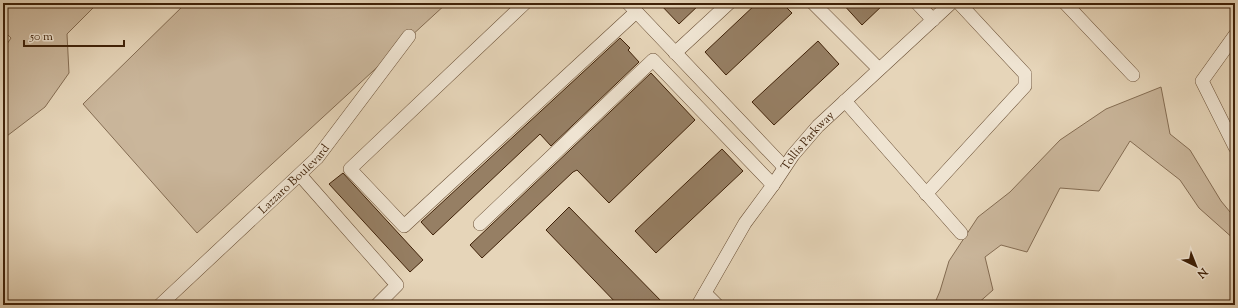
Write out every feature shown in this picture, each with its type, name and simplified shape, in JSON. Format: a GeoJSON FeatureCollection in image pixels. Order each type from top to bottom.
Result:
{"type":"FeatureCollection","features":[{"type":"Feature","properties":{"kind":"street"},"geometry":{"type":"LineString","coordinates":[[525,3],[350,169],[404,226],[632,7],[784,167]]}},
{"type":"Feature","properties":{"kind":"street"},"geometry":{"type":"LineString","coordinates":[[675,53],[729,3]]}},
{"type":"Feature","properties":{"kind":"street"},"geometry":{"type":"LineString","coordinates":[[813,3],[879,69]]}},
{"type":"Feature","properties":{"kind":"street"},"geometry":{"type":"LineString","coordinates":[[917,3],[933,20]]}},
{"type":"Feature","properties":{"kind":"street","name":"Tollis Parkway"},"geometry":{"type":"LineString","coordinates":[[698,305],[745,223],[793,155],[818,126],[951,3]]}},
{"type":"Feature","properties":{"kind":"street"},"geometry":{"type":"LineString","coordinates":[[926,194],[1025,86],[1025,74],[959,3]]}},
{"type":"Feature","properties":{"kind":"street"},"geometry":{"type":"LineString","coordinates":[[1065,3],[1133,75]]}},
{"type":"Feature","properties":{"kind":"street"},"geometry":{"type":"LineString","coordinates":[[1235,35],[1202,81],[1235,147]]}},
{"type":"Feature","properties":{"kind":"street","name":"Lazzaro Boulevard"},"geometry":{"type":"LineString","coordinates":[[160,305],[317,158],[410,36]]}},
{"type":"Feature","properties":{"kind":"street"},"geometry":{"type":"LineString","coordinates":[[480,224],[653,60],[773,185]]}},
{"type":"Feature","properties":{"kind":"street"},"geometry":{"type":"LineString","coordinates":[[845,101],[961,233]]}},
{"type":"Feature","properties":{"kind":"street"},"geometry":{"type":"LineString","coordinates":[[300,175],[397,285],[377,305]]}},
{"type":"Feature","properties":{"kind":"street"},"geometry":{"type":"LineString","coordinates":[[705,293],[717,305]]}},
{"type":"Feature","properties":{"kind":"shaded area"},"geometry":{"type":"Polygon","coordinates":[[[3,3],[98,3],[67,34],[69,73],[45,107],[3,139],[3,50],[11,38],[3,30],[3,3]]]}},
{"type":"Feature","properties":{"kind":"shaded area"},"geometry":{"type":"Polygon","coordinates":[[[186,3],[447,3],[197,233],[83,104],[186,3]]]}},
{"type":"Feature","properties":{"kind":"shaded area"},"geometry":{"type":"Polygon","coordinates":[[[1161,87],[1170,134],[1190,150],[1221,201],[1235,218],[1235,240],[1199,208],[1180,180],[1130,141],[1099,191],[1060,188],[1027,252],[1001,245],[985,257],[993,290],[976,305],[934,305],[949,261],[978,217],[1010,192],[1060,140],[1106,109],[1161,87]]]}},
{"type":"Feature","properties":{"kind":"building"},"geometry":{"type":"Polygon","coordinates":[[[659,3],[701,3],[679,24],[659,3]]]}},
{"type":"Feature","properties":{"kind":"building"},"geometry":{"type":"Polygon","coordinates":[[[757,3],[782,3],[792,13],[726,75],[705,52],[757,3]]]}},
{"type":"Feature","properties":{"kind":"building"},"geometry":{"type":"Polygon","coordinates":[[[842,3],[885,3],[862,25],[842,3]]]}},
{"type":"Feature","properties":{"kind":"building"},"geometry":{"type":"Polygon","coordinates":[[[620,38],[630,48],[628,50],[639,62],[551,146],[540,134],[433,235],[421,222],[620,38]]]}},
{"type":"Feature","properties":{"kind":"building"},"geometry":{"type":"Polygon","coordinates":[[[818,41],[839,64],[774,125],[752,102],[818,41]]]}},
{"type":"Feature","properties":{"kind":"building"},"geometry":{"type":"Polygon","coordinates":[[[651,73],[695,120],[609,203],[577,170],[573,172],[482,258],[470,245],[651,73]]]}},
{"type":"Feature","properties":{"kind":"building"},"geometry":{"type":"Polygon","coordinates":[[[722,149],[743,171],[656,253],[635,231],[722,149]]]}},
{"type":"Feature","properties":{"kind":"building"},"geometry":{"type":"Polygon","coordinates":[[[343,173],[423,260],[410,272],[329,184],[343,173]]]}},
{"type":"Feature","properties":{"kind":"building"},"geometry":{"type":"Polygon","coordinates":[[[569,207],[665,305],[618,305],[546,230],[569,207]]]}}]}
